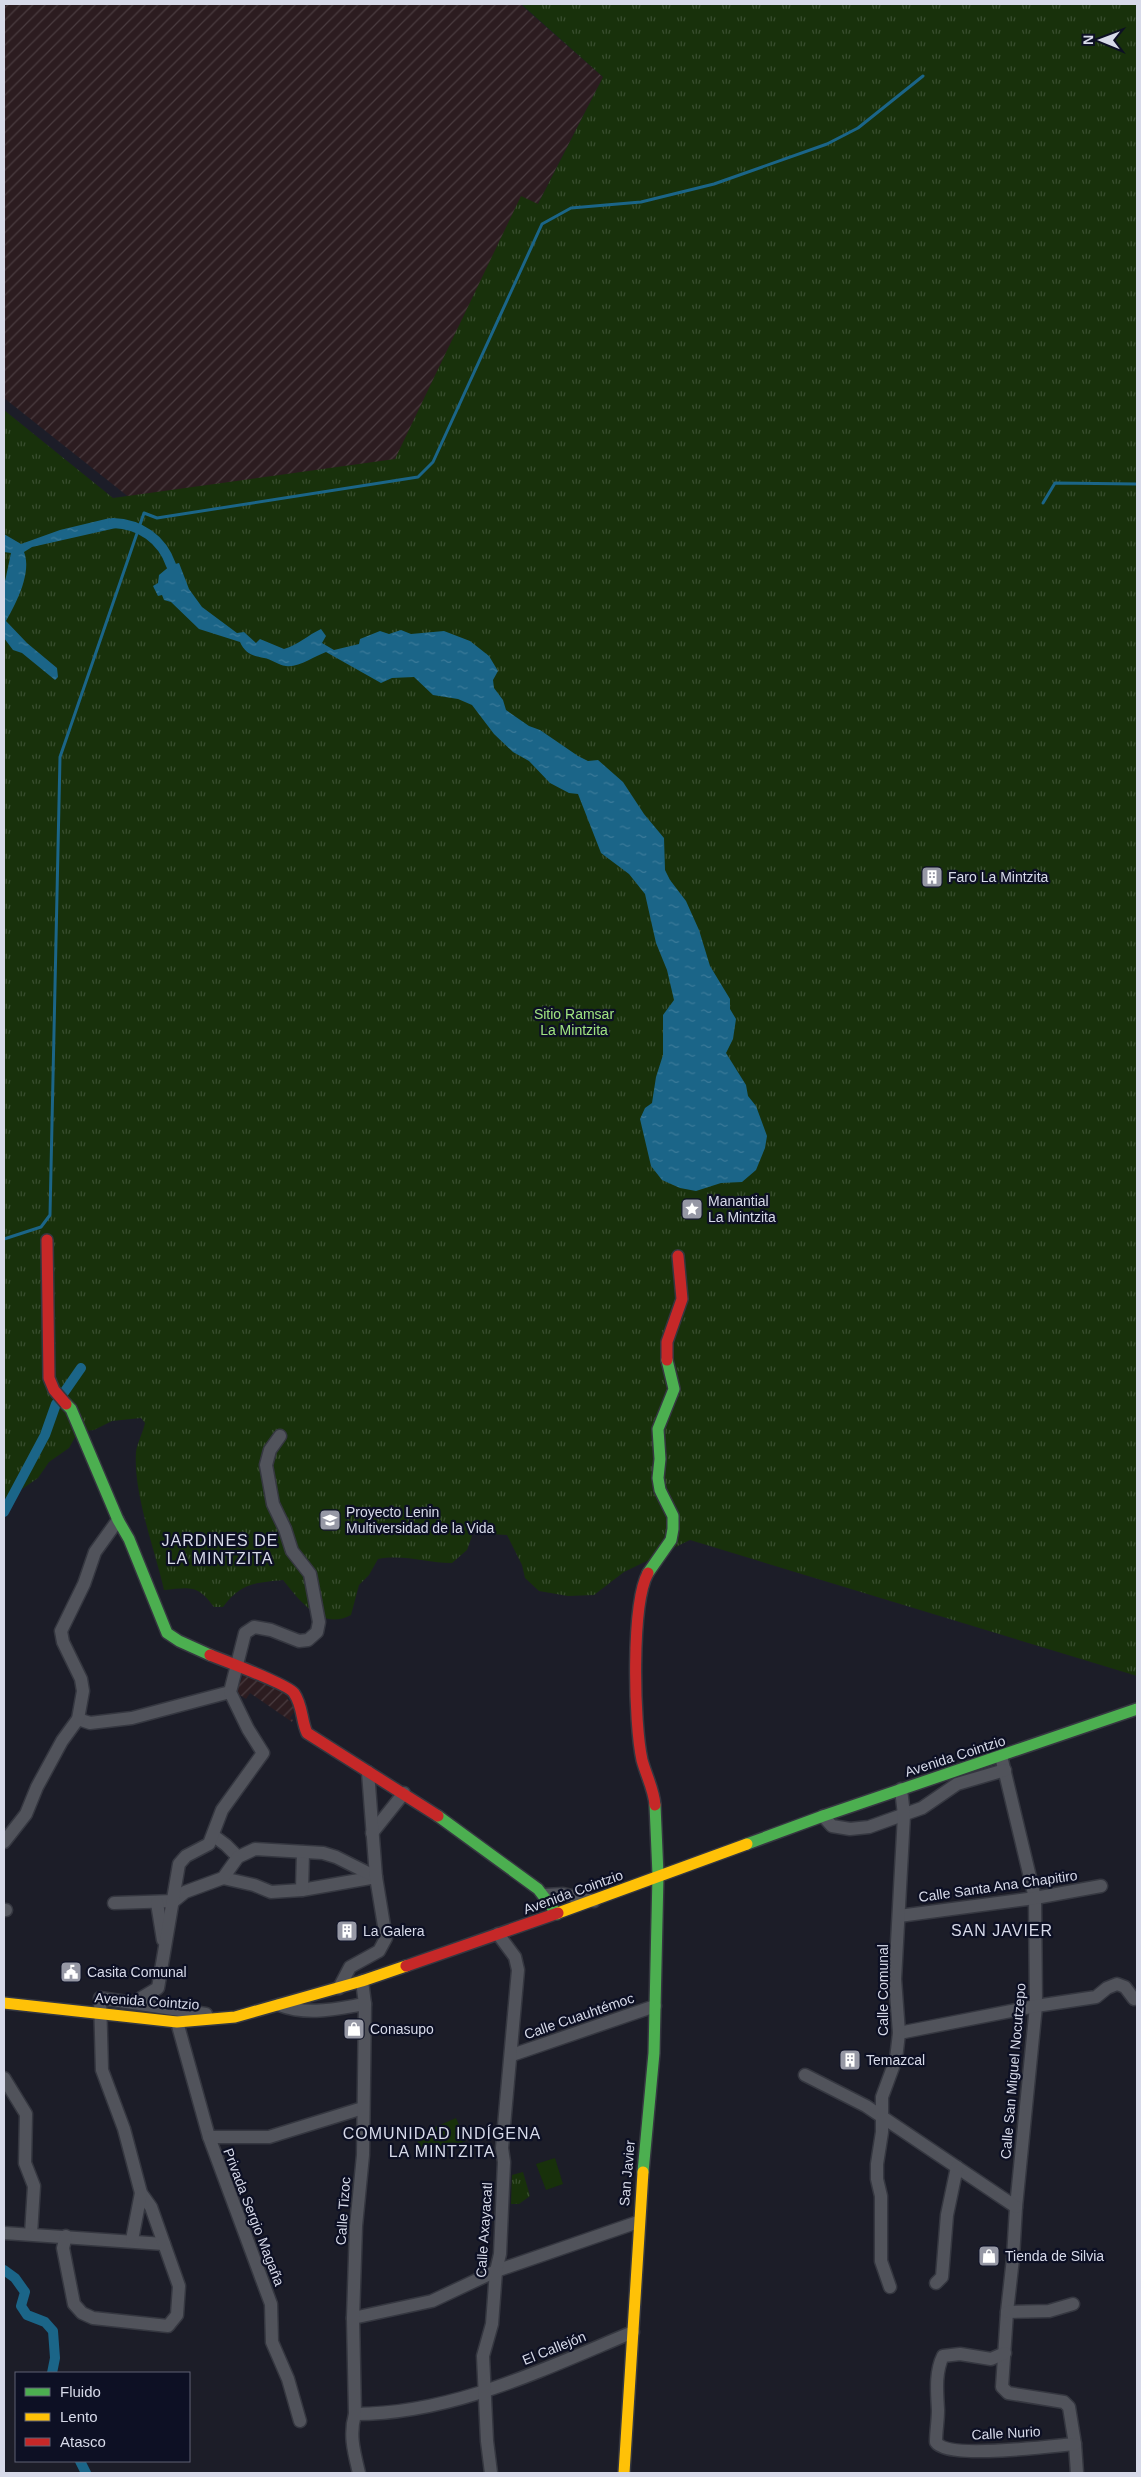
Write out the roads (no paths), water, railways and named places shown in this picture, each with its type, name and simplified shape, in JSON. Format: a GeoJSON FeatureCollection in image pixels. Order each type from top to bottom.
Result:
{"type":"FeatureCollection","features":[{"type":"Feature","properties":{"kind":"street"},"geometry":{"type":"LineString","coordinates":[[47,1240],[49,1378],[71,1409],[96,1464],[118,1520],[130,1539],[167,1633],[179,1642],[237,1665],[293,1691],[302,1708],[303,1724],[307,1733],[460,1830],[545,1896],[557,1914]]}},
{"type":"Feature","properties":{"kind":"street","name":"San Javier"},"geometry":{"type":"LineString","coordinates":[[624,2473],[638,2222],[654,2053],[658,1875],[655,1802],[642,1759],[634,1682],[640,1604],[646,1577],[670,1540],[673,1528],[674,1516],[660,1490],[658,1478],[660,1459],[657,1440],[658,1429],[674,1389],[667,1365],[667,1342],[682,1300],[678,1256]]}},
{"type":"Feature","properties":{"kind":"street"},"geometry":{"type":"LineString","coordinates":[[134,2002],[158,1988],[180,1864],[186,1856],[209,1844],[214,1836],[222,1810],[263,1754],[230,1692],[245,1633],[254,1627],[271,1630],[299,1641],[308,1640],[317,1632],[318,1627],[310,1574],[292,1551],[285,1529],[273,1504],[266,1465],[270,1450],[280,1436]]}},
{"type":"Feature","properties":{"kind":"street"},"geometry":{"type":"LineString","coordinates":[[4,1842],[26,1814],[37,1787],[62,1741],[78,1719],[82,1691],[81,1679],[63,1642],[61,1631],[84,1584],[95,1552],[118,1520]]}},
{"type":"Feature","properties":{"kind":"street"},"geometry":{"type":"LineString","coordinates":[[78,1719],[90,1723],[132,1718],[230,1692]]}},
{"type":"Feature","properties":{"kind":"street","name":"Avenida Cointzio"},"geometry":{"type":"LineString","coordinates":[[4,2003],[177,2022],[235,2017],[362,1981],[594,1901],[658,1875],[823,1816],[1137,1709]]}},
{"type":"Feature","properties":{"kind":"street","name":"Calle San Miguel Nocutzepo"},"geometry":{"type":"LineString","coordinates":[[1002,1756],[1035,1898],[1036,2006],[1016,2208],[1014,2258],[1006,2312],[1002,2387],[1008,2393],[1064,2402],[1069,2407],[1075,2444]]}},
{"type":"Feature","properties":{"kind":"street"},"geometry":{"type":"LineString","coordinates":[[823,1816],[832,1826],[850,1829],[869,1827],[922,1808],[956,1784],[1005,1770]]}},
{"type":"Feature","properties":{"kind":"street"},"geometry":{"type":"LineString","coordinates":[[339,1988],[350,1967],[379,1951],[386,1938],[376,1877],[368,1772]]}},
{"type":"Feature","properties":{"kind":"street","name":"Calle Comunal"},"geometry":{"type":"LineString","coordinates":[[890,2287],[881,2261],[882,2196],[876,2179],[882,2097],[896,2059],[899,2033],[895,1979],[904,1814],[901,1789]]}},
{"type":"Feature","properties":{"kind":"street"},"geometry":{"type":"LineString","coordinates":[[372,1833],[404,1793]]}},
{"type":"Feature","properties":{"kind":"street"},"geometry":{"type":"LineString","coordinates":[[214,1836],[238,1857]]}},
{"type":"Feature","properties":{"kind":"street"},"geometry":{"type":"LineString","coordinates":[[223,1878],[238,1857],[255,1849],[322,1853],[336,1857],[376,1877]]}},
{"type":"Feature","properties":{"kind":"street"},"geometry":{"type":"LineString","coordinates":[[302,1890],[303,1852]]}},
{"type":"Feature","properties":{"kind":"street"},"geometry":{"type":"LineString","coordinates":[[114,1903],[174,1901],[185,1892],[223,1878],[254,1885],[270,1892],[302,1890],[376,1877]]}},
{"type":"Feature","properties":{"kind":"street","name":"Calle Santa Ana Chapitiro"},"geometry":{"type":"LineString","coordinates":[[899,1916],[1035,1898],[1101,1886]]}},
{"type":"Feature","properties":{"kind":"street"},"geometry":{"type":"LineString","coordinates":[[545,1896],[563,1894],[594,1901]]}},
{"type":"Feature","properties":{"kind":"street"},"geometry":{"type":"LineString","coordinates":[[158,1903],[164,1950]]}},
{"type":"Feature","properties":{"kind":"street","name":"Calle Axayacatl"},"geometry":{"type":"LineString","coordinates":[[491,2473],[487,2441],[483,2356],[492,2324],[496,2271],[500,2254],[504,2162],[502,2148],[512,2055],[518,1970],[515,1957],[498,1934]]}},
{"type":"Feature","properties":{"kind":"street","name":"Calle Tizoc"},"geometry":{"type":"LineString","coordinates":[[359,2473],[351,2441],[355,2414],[353,2318],[356,2226],[363,2155],[365,2004],[362,1981]]}},
{"type":"Feature","properties":{"kind":"street"},"geometry":{"type":"LineString","coordinates":[[899,2033],[1036,2006],[1096,1997],[1107,1988],[1117,1984],[1125,1987],[1134,1998]]}},
{"type":"Feature","properties":{"kind":"street"},"geometry":{"type":"LineString","coordinates":[[66,2236],[63,2248],[74,2304],[82,2313],[92,2318],[168,2326],[177,2315],[179,2286],[151,2208],[141,2193],[124,2129],[102,2070],[100,1998],[235,2017]]}},
{"type":"Feature","properties":{"kind":"street"},"geometry":{"type":"LineString","coordinates":[[279,2005],[295,2011],[312,2012],[365,2004]]}},
{"type":"Feature","properties":{"kind":"street","name":"Calle Cuauhtémoc"},"geometry":{"type":"LineString","coordinates":[[512,2055],[655,2006]]}},
{"type":"Feature","properties":{"kind":"street","name":"Privada Sergio Magaña"},"geometry":{"type":"LineString","coordinates":[[177,2022],[208,2138],[271,2304],[272,2342],[288,2378],[300,2422]]}},
{"type":"Feature","properties":{"kind":"street"},"geometry":{"type":"LineString","coordinates":[[805,2075],[866,2106],[1016,2208]]}},
{"type":"Feature","properties":{"kind":"street"},"geometry":{"type":"LineString","coordinates":[[4,2078],[26,2114],[25,2163],[34,2186],[31,2234]]}},
{"type":"Feature","properties":{"kind":"street"},"geometry":{"type":"LineString","coordinates":[[208,2138],[269,2137],[363,2108]]}},
{"type":"Feature","properties":{"kind":"street"},"geometry":{"type":"LineString","coordinates":[[936,2283],[942,2277],[947,2215],[956,2167]]}},
{"type":"Feature","properties":{"kind":"street"},"geometry":{"type":"LineString","coordinates":[[132,2240],[141,2193]]}},
{"type":"Feature","properties":{"kind":"street"},"geometry":{"type":"LineString","coordinates":[[353,2318],[432,2301],[496,2271],[638,2222]]}},
{"type":"Feature","properties":{"kind":"street"},"geometry":{"type":"LineString","coordinates":[[4,2233],[132,2240],[164,2244]]}},
{"type":"Feature","properties":{"kind":"street"},"geometry":{"type":"LineString","coordinates":[[1006,2312],[1049,2310],[1073,2304]]}},
{"type":"Feature","properties":{"kind":"street","name":"El Callejón"},"geometry":{"type":"LineString","coordinates":[[486,2389],[525,2377],[633,2332]]}},
{"type":"Feature","properties":{"kind":"street","name":"Calle Nurio"},"geometry":{"type":"LineString","coordinates":[[1005,2353],[991,2359],[960,2354],[943,2356],[940,2363],[936,2396],[938,2410],[936,2442],[938,2446],[944,2449],[977,2451],[1075,2444]]}},
{"type":"Feature","properties":{"kind":"street"},"geometry":{"type":"LineString","coordinates":[[355,2414],[388,2414],[445,2404],[486,2389]]}},
{"type":"Feature","properties":{"kind":"street"},"geometry":{"type":"LineString","coordinates":[[1075,2444],[1077,2473]]}},
{"type":"Feature","properties":{"kind":"water"},"geometry":{"type":"Polygon","coordinates":[[[110,518],[116,528],[32,547],[24,552],[26,560],[25,578],[19,596],[6,621],[27,643],[57,668],[58,677],[55,680],[22,653],[13,650],[4,638],[4,586],[11,553],[4,552],[4,534],[21,544],[60,530],[110,518]]]}},
{"type":"Feature","properties":{"kind":"water","name":"Manantial La Mintzita"},"geometry":{"type":"Polygon","coordinates":[[[179,563],[189,589],[202,607],[237,633],[244,632],[256,643],[260,639],[284,649],[321,629],[326,636],[322,643],[334,650],[359,644],[360,639],[380,631],[389,634],[401,630],[411,634],[444,631],[470,641],[489,656],[498,671],[493,680],[494,688],[503,700],[506,710],[578,756],[588,761],[598,760],[623,782],[644,814],[664,838],[665,870],[686,901],[699,930],[710,966],[730,999],[730,1009],[736,1019],[733,1039],[726,1053],[746,1085],[748,1096],[756,1106],[767,1136],[765,1148],[756,1170],[742,1182],[721,1183],[696,1191],[680,1188],[662,1180],[651,1166],[640,1119],[645,1108],[652,1103],[656,1077],[663,1055],[663,1015],[674,1000],[667,970],[656,943],[645,894],[629,874],[601,853],[578,794],[569,793],[550,783],[529,761],[513,752],[494,734],[472,705],[458,699],[433,695],[414,677],[392,678],[381,683],[326,652],[296,665],[283,665],[249,653],[240,642],[199,629],[171,602],[164,600],[162,595],[158,596],[153,586],[158,583],[159,575],[171,565],[179,563]]]}},
{"type":"Feature","properties":{"kind":"waterway"},"geometry":{"type":"LineString","coordinates":[[4,1239],[41,1227],[50,1215],[60,757],[144,513],[157,518],[418,477],[433,462],[542,224],[571,208],[641,202],[714,184],[827,144],[858,128],[923,76]]}},
{"type":"Feature","properties":{"kind":"waterway"},"geometry":{"type":"LineString","coordinates":[[1043,503],[1055,483],[1137,484]]}},
{"type":"Feature","properties":{"kind":"waterway"},"geometry":{"type":"LineString","coordinates":[[113,523],[132,526],[149,535],[162,548],[171,565]]}},
{"type":"Feature","properties":{"kind":"waterway"},"geometry":{"type":"LineString","coordinates":[[4,1512],[45,1435],[56,1404],[81,1368]]}},
{"type":"Feature","properties":{"kind":"waterway"},"geometry":{"type":"LineString","coordinates":[[4,2270],[15,2278],[25,2292],[21,2306],[27,2315],[45,2322],[53,2331],[55,2358],[52,2372]]}},
{"type":"Feature","properties":{"kind":"waterway"},"geometry":{"type":"LineString","coordinates":[[80,2462],[86,2473]]}},
{"type":"Feature","properties":{"kind":"place","name":"Faro La Mintzita"},"geometry":{"type":"Point","coordinates":[932,877]}},
{"type":"Feature","properties":{"kind":"place","name":"Manantial La Mintzita"},"geometry":{"type":"Point","coordinates":[692,1209]}},
{"type":"Feature","properties":{"kind":"place","name":"Proyecto Lenin Multiversidad de la Vida"},"geometry":{"type":"Point","coordinates":[330,1520]}},
{"type":"Feature","properties":{"kind":"place","name":"La Galera"},"geometry":{"type":"Point","coordinates":[347,1931]}},
{"type":"Feature","properties":{"kind":"place","name":"Casita Comunal"},"geometry":{"type":"Point","coordinates":[71,1972]}},
{"type":"Feature","properties":{"kind":"place","name":"Conasupo"},"geometry":{"type":"Point","coordinates":[354,2029]}},
{"type":"Feature","properties":{"kind":"place","name":"Temazcal"},"geometry":{"type":"Point","coordinates":[850,2060]}},
{"type":"Feature","properties":{"kind":"place","name":"Tienda de Silvia"},"geometry":{"type":"Point","coordinates":[989,2256]}},
{"type":"Feature","properties":{"kind":"district","name":"JARDINES DE LA MINTZITA"},"geometry":{"type":"Point","coordinates":[220,1549]}},
{"type":"Feature","properties":{"kind":"district","name":"SAN JAVIER"},"geometry":{"type":"Point","coordinates":[1002,1930]}},
{"type":"Feature","properties":{"kind":"district","name":"COMUNIDAD INDÍGENA LA MINTZITA"},"geometry":{"type":"Point","coordinates":[442,2142]}},
{"type":"Feature","properties":{"kind":"park label","name":"Sitio Ramsar La Mintzita"},"geometry":{"type":"Point","coordinates":[574,1022]}}]}
